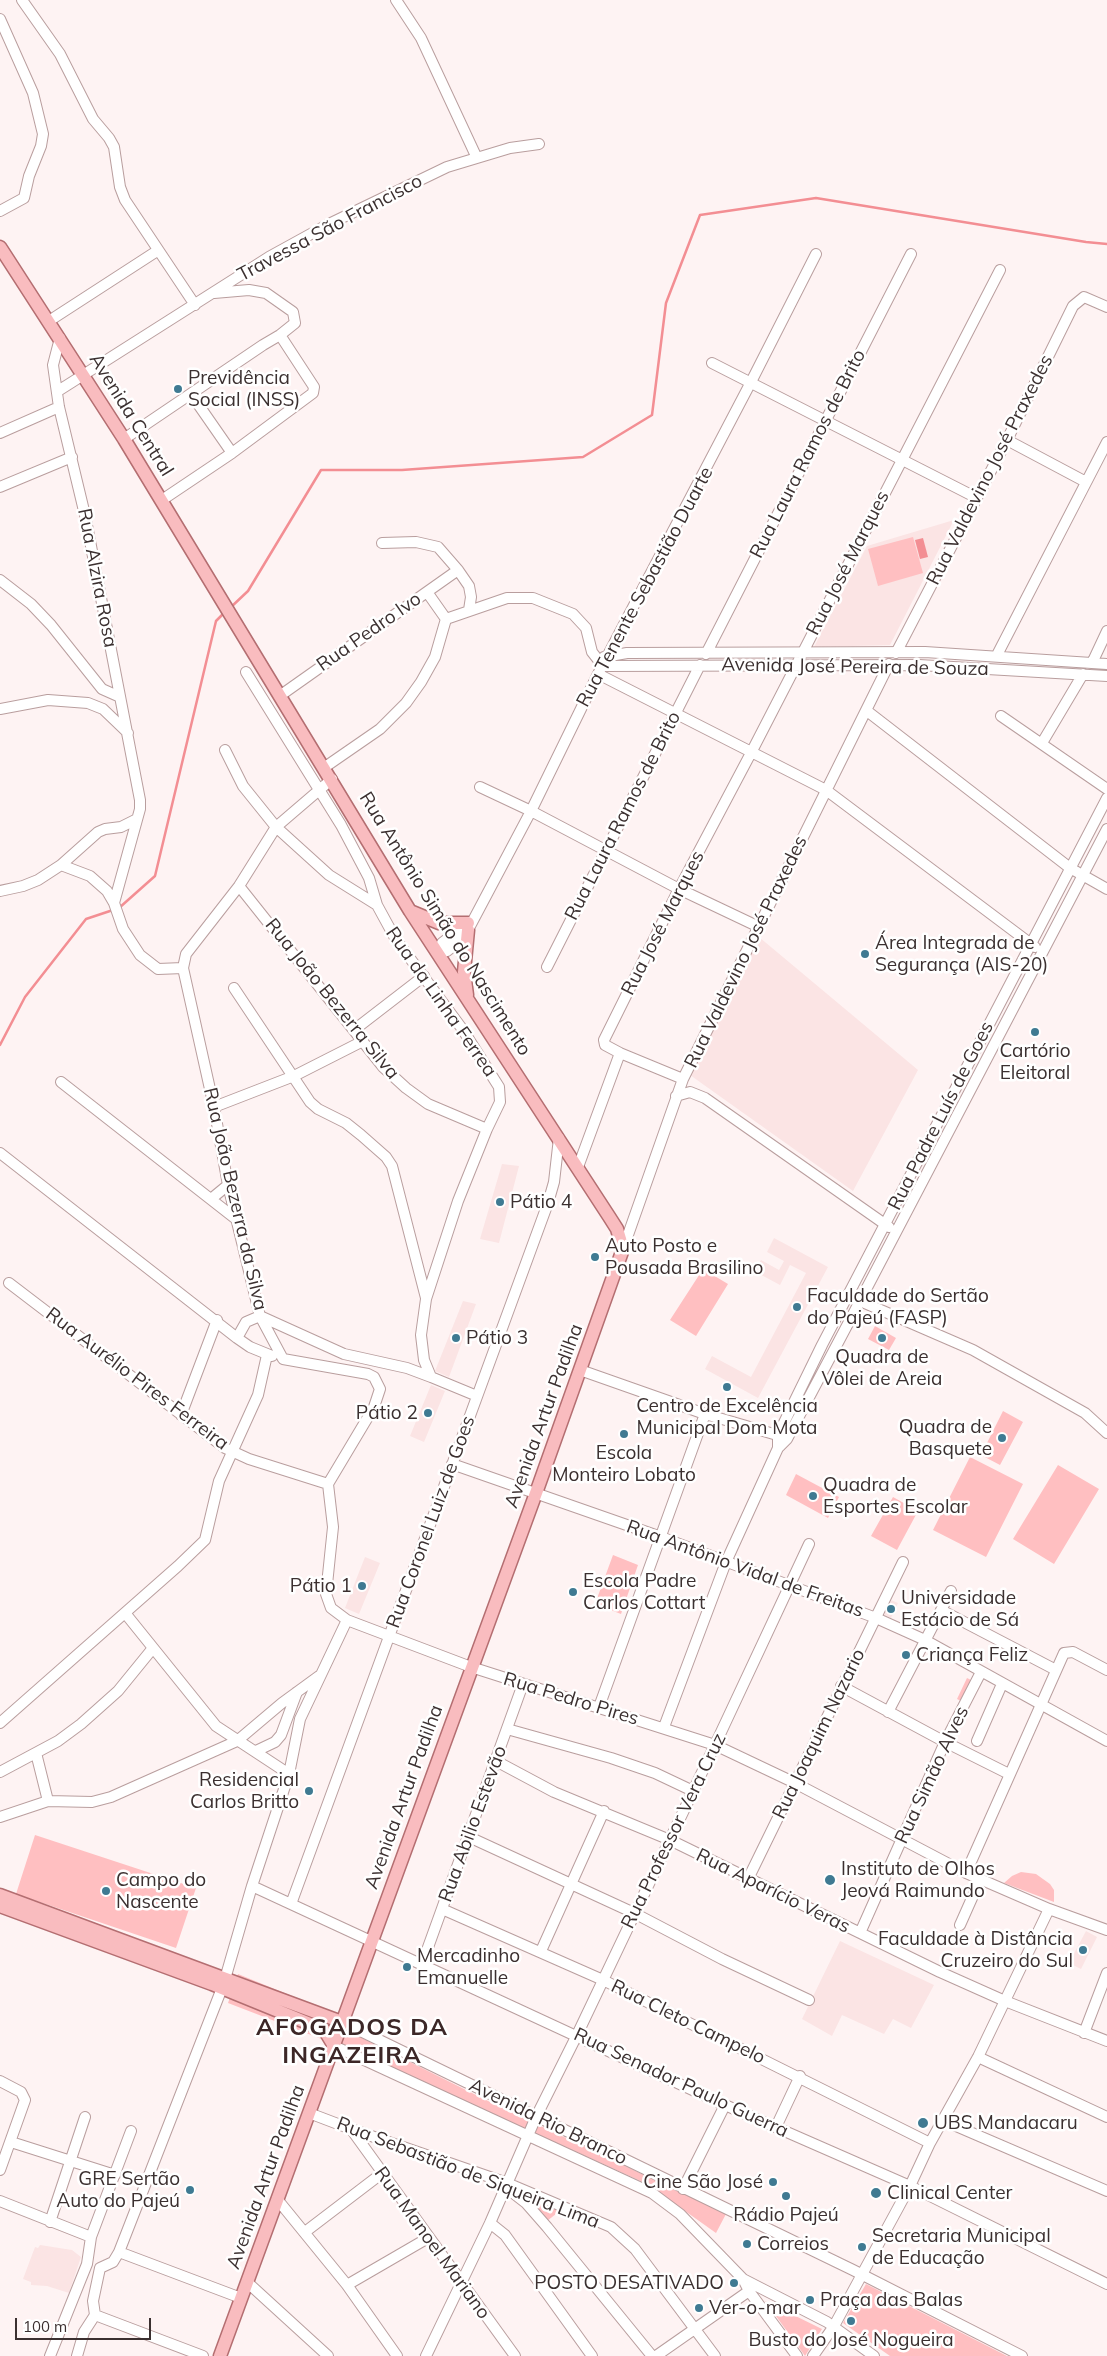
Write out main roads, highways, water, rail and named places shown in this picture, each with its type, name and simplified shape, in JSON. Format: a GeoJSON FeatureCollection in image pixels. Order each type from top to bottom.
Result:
{"type":"FeatureCollection","features":[{"type":"Feature","properties":{"kind":"main road","name":"Avenida Central"},"geometry":{"type":"LineString","coordinates":[[0,247],[85,376],[234,618]]}},
{"type":"Feature","properties":{"kind":"main road","name":"Rua Antônio Simão do Nascimento"},"geometry":{"type":"LineString","coordinates":[[234,618],[410,911],[618,1230],[623,1249]]}},
{"type":"Feature","properties":{"kind":"main road"},"geometry":{"type":"LineString","coordinates":[[410,911],[440,923],[470,924],[464,972],[468,1000]]}},
{"type":"Feature","properties":{"kind":"main road","name":"Avenida Artur Padilha"},"geometry":{"type":"LineString","coordinates":[[220,2356],[536,1493],[623,1249]]}},
{"type":"Feature","properties":{"kind":"main road"},"geometry":{"type":"LineString","coordinates":[[0,1895],[183,1969]]}},
{"type":"Feature","properties":{"kind":"main road"},"geometry":{"type":"LineString","coordinates":[[0,1906],[219,1982],[342,2022]]}},
{"type":"Feature","properties":{"kind":"main road"},"geometry":{"type":"LineString","coordinates":[[219,1982],[319,2028],[327,2034],[334,2046]]}},
{"type":"Feature","properties":{"kind":"waterway"},"geometry":{"type":"LineString","coordinates":[[230,608],[248,591],[321,470],[402,470],[583,457],[652,415],[666,303],[700,215],[816,198],[1107,244]]}},
{"type":"Feature","properties":{"kind":"waterway"},"geometry":{"type":"LineString","coordinates":[[119,908],[155,876],[216,621],[224,613]]}},
{"type":"Feature","properties":{"kind":"waterway"},"geometry":{"type":"LineString","coordinates":[[0,1045],[25,997],[86,919],[110,911]]}},
{"type":"Feature","properties":{"kind":"place","name":"Previdência Social (INSS)"},"geometry":{"type":"Point","coordinates":[178,389]}},
{"type":"Feature","properties":{"kind":"place","name":"Área Integrada de Segurança (AIS-20)"},"geometry":{"type":"Point","coordinates":[865,954]}},
{"type":"Feature","properties":{"kind":"place","name":"Cartório Eleitoral"},"geometry":{"type":"Point","coordinates":[1035,1032]}},
{"type":"Feature","properties":{"kind":"place","name":"Pátio 4"},"geometry":{"type":"Point","coordinates":[500,1202]}},
{"type":"Feature","properties":{"kind":"place","name":"Auto Posto e Pousada Brasilino"},"geometry":{"type":"Point","coordinates":[595,1257]}},
{"type":"Feature","properties":{"kind":"place","name":"Faculdade do Sertão do Pajeú (FASP)"},"geometry":{"type":"Point","coordinates":[797,1307]}},
{"type":"Feature","properties":{"kind":"place","name":"Pátio 3"},"geometry":{"type":"Point","coordinates":[456,1338]}},
{"type":"Feature","properties":{"kind":"place","name":"Quadra de Vôlei de Areia"},"geometry":{"type":"Point","coordinates":[882,1338]}},
{"type":"Feature","properties":{"kind":"place","name":"Centro de Excelência Municipal Dom Mota"},"geometry":{"type":"Point","coordinates":[727,1387]}},
{"type":"Feature","properties":{"kind":"place","name":"Pátio 2"},"geometry":{"type":"Point","coordinates":[428,1413]}},
{"type":"Feature","properties":{"kind":"place","name":"Escola Monteiro Lobato"},"geometry":{"type":"Point","coordinates":[624,1434]}},
{"type":"Feature","properties":{"kind":"place","name":"Quadra de Basquete"},"geometry":{"type":"Point","coordinates":[1002,1438]}},
{"type":"Feature","properties":{"kind":"place","name":"Quadra de Esportes Escolar"},"geometry":{"type":"Point","coordinates":[813,1496]}},
{"type":"Feature","properties":{"kind":"place","name":"Pátio 1"},"geometry":{"type":"Point","coordinates":[362,1586]}},
{"type":"Feature","properties":{"kind":"place","name":"Escola Padre Carlos Cottart"},"geometry":{"type":"Point","coordinates":[573,1592]}},
{"type":"Feature","properties":{"kind":"place","name":"Universidade Estácio de Sá"},"geometry":{"type":"Point","coordinates":[891,1609]}},
{"type":"Feature","properties":{"kind":"place","name":"Criança Feliz"},"geometry":{"type":"Point","coordinates":[906,1655]}},
{"type":"Feature","properties":{"kind":"place","name":"Residencial Carlos Britto"},"geometry":{"type":"Point","coordinates":[309,1791]}},
{"type":"Feature","properties":{"kind":"place","name":"Instituto de Olhos Jeová Raimundo"},"geometry":{"type":"Point","coordinates":[830,1880]}},
{"type":"Feature","properties":{"kind":"place","name":"Campo do Nascente"},"geometry":{"type":"Point","coordinates":[106,1891]}},
{"type":"Feature","properties":{"kind":"place","name":"Faculdade à Distância Cruzeiro do Sul"},"geometry":{"type":"Point","coordinates":[1083,1950]}},
{"type":"Feature","properties":{"kind":"place","name":"Mercadinho Emanuelle"},"geometry":{"type":"Point","coordinates":[407,1967]}},
{"type":"Feature","properties":{"kind":"place","name":"UBS Mandacaru"},"geometry":{"type":"Point","coordinates":[923,2123]}},
{"type":"Feature","properties":{"kind":"place","name":"Cine São José"},"geometry":{"type":"Point","coordinates":[773,2182]}},
{"type":"Feature","properties":{"kind":"place","name":"GRE Sertão Auto do Pajeú"},"geometry":{"type":"Point","coordinates":[190,2190]}},
{"type":"Feature","properties":{"kind":"place","name":"Clinical Center"},"geometry":{"type":"Point","coordinates":[876,2193]}},
{"type":"Feature","properties":{"kind":"place","name":"Rádio Pajeú"},"geometry":{"type":"Point","coordinates":[786,2196]}},
{"type":"Feature","properties":{"kind":"place","name":"Correios"},"geometry":{"type":"Point","coordinates":[747,2244]}},
{"type":"Feature","properties":{"kind":"place","name":"Secretaria Municipal de Educação"},"geometry":{"type":"Point","coordinates":[862,2247]}},
{"type":"Feature","properties":{"kind":"place","name":"POSTO DESATIVADO"},"geometry":{"type":"Point","coordinates":[734,2283]}},
{"type":"Feature","properties":{"kind":"place","name":"Praça das Balas"},"geometry":{"type":"Point","coordinates":[810,2300]}},
{"type":"Feature","properties":{"kind":"place","name":"Ver-o-mar"},"geometry":{"type":"Point","coordinates":[699,2308]}},
{"type":"Feature","properties":{"kind":"place","name":"Busto do José Nogueira"},"geometry":{"type":"Point","coordinates":[851,2321]}},
{"type":"Feature","properties":{"kind":"district","name":"AFOGADOS DA INGAZEIRA"},"geometry":{"type":"Point","coordinates":[352,2042]}}]}
